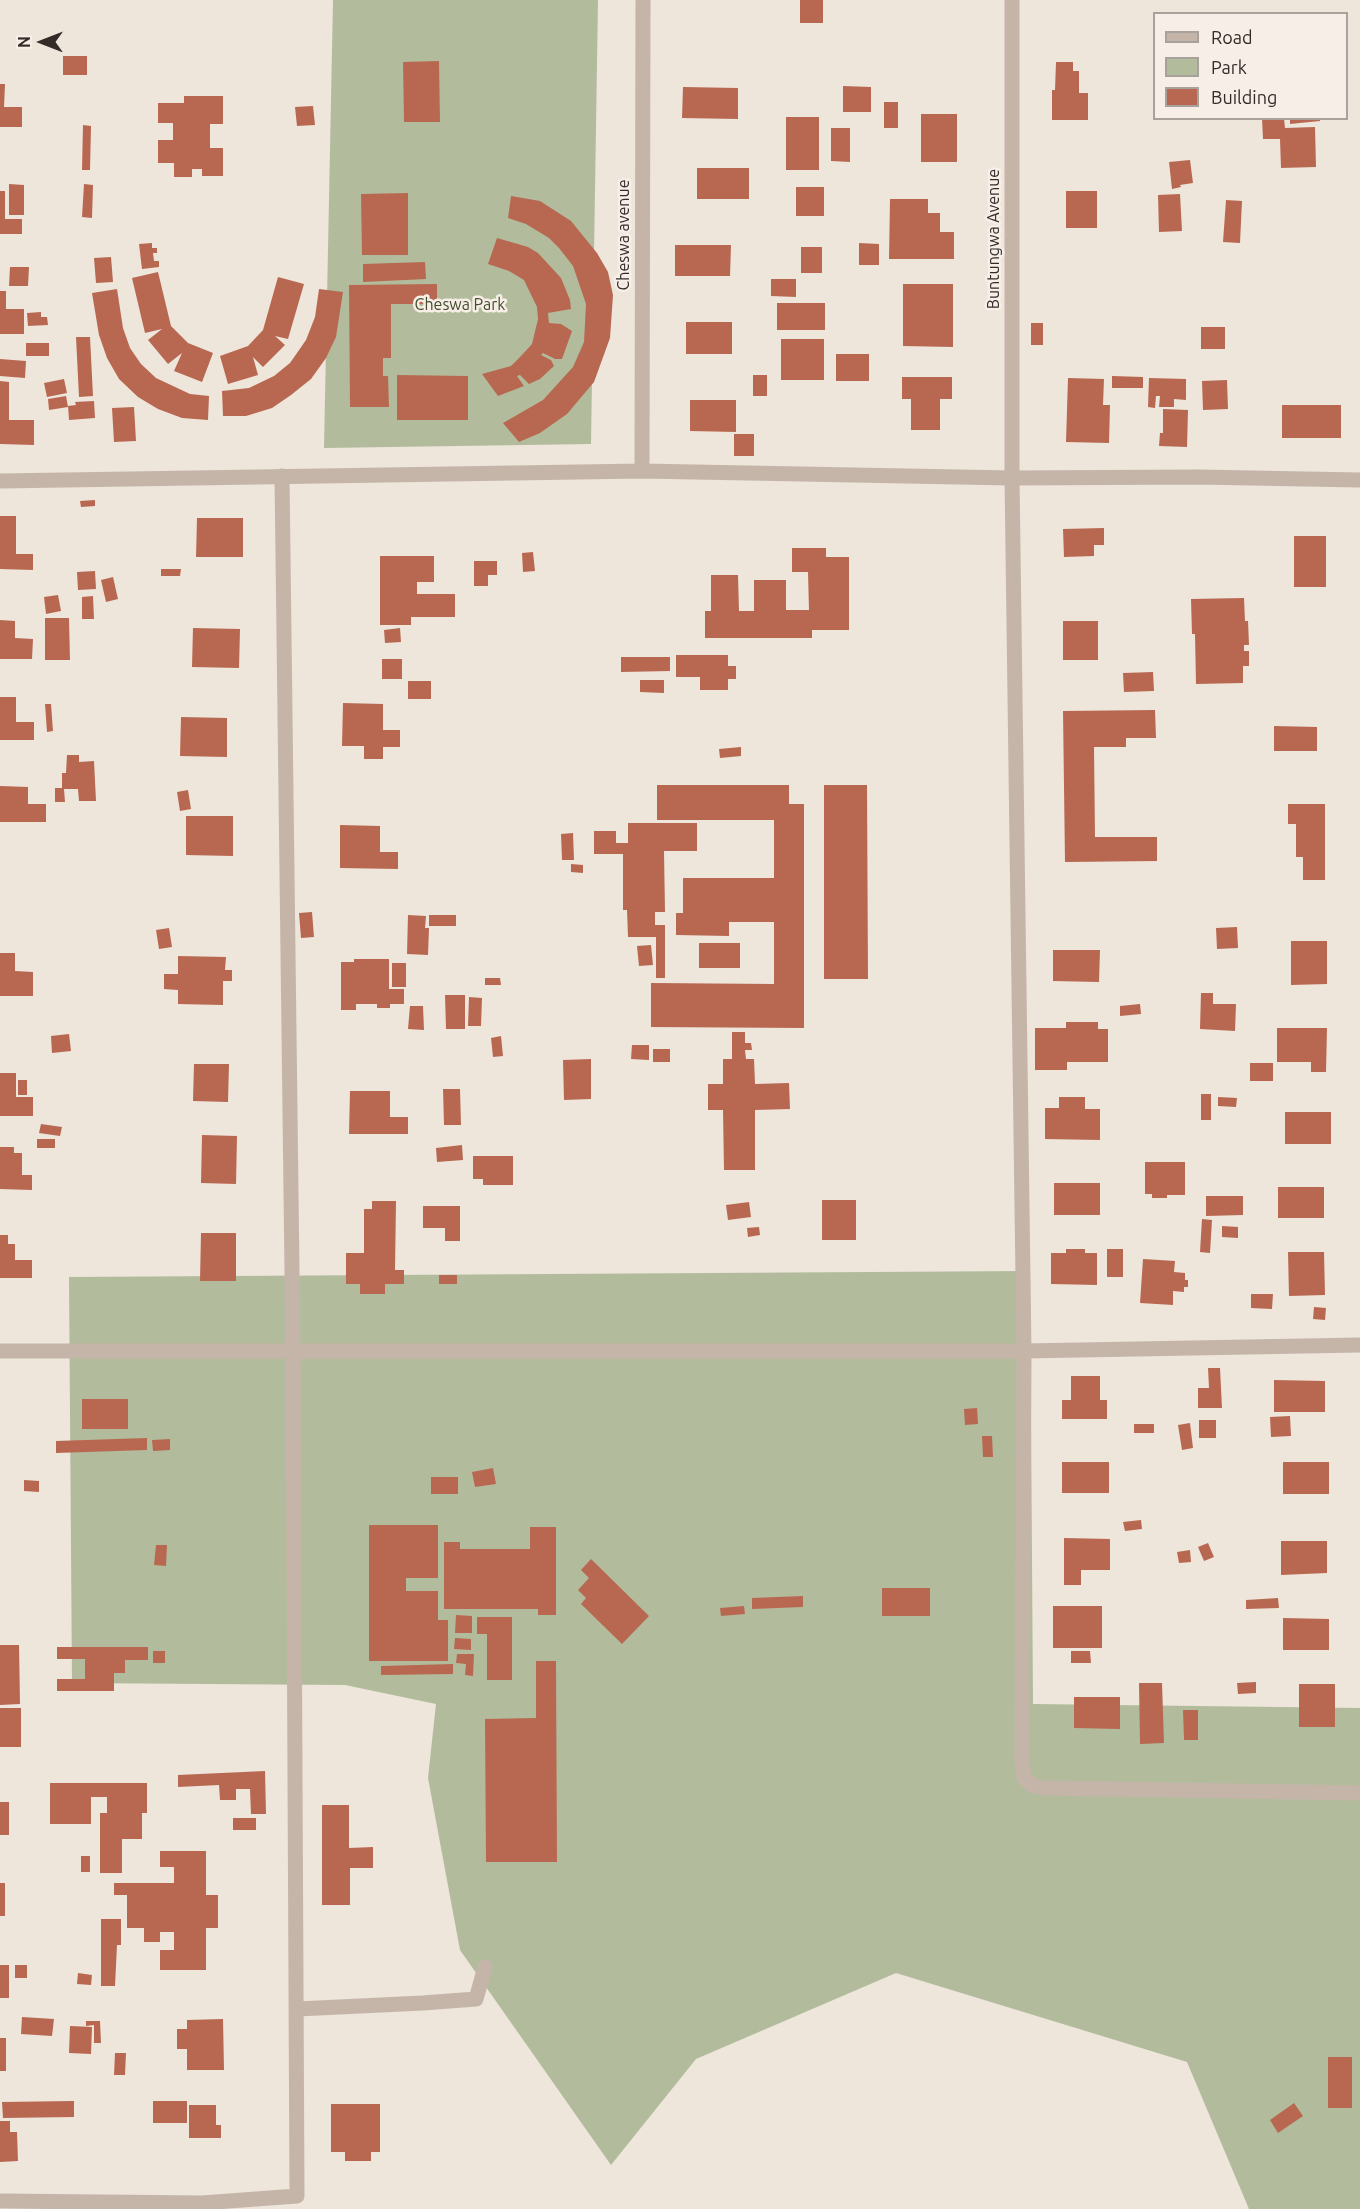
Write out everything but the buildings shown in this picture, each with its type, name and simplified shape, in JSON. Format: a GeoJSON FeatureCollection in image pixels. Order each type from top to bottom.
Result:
{"type":"FeatureCollection","features":[{"type":"Feature","properties":{"kind":"street","name":"Cheswa avenue"},"geometry":{"type":"LineString","coordinates":[[642,471],[643,0]]}},
{"type":"Feature","properties":{"kind":"street","name":"Buntungwa Avenue"},"geometry":{"type":"LineString","coordinates":[[1012,0],[1012,478],[1024,1351],[1022,1760],[1024,1778],[1032,1785],[1044,1788],[1360,1793]]}},
{"type":"Feature","properties":{"kind":"street"},"geometry":{"type":"LineString","coordinates":[[0,481],[642,471],[1012,478],[1198,477],[1360,480]]}},
{"type":"Feature","properties":{"kind":"street"},"geometry":{"type":"LineString","coordinates":[[0,2201],[299,2203],[293,1350],[282,476]]}},
{"type":"Feature","properties":{"kind":"street"},"geometry":{"type":"LineString","coordinates":[[0,1351],[1024,1351],[1360,1345]]}},
{"type":"Feature","properties":{"kind":"street"},"geometry":{"type":"LineString","coordinates":[[297,2008],[476,1999],[485,1967]]}},
{"type":"Feature","properties":{"kind":"green space","name":"Cheswa Park"},"geometry":{"type":"Polygon","coordinates":[[[333,0],[598,0],[591,444],[324,448],[333,0]]]}},
{"type":"Feature","properties":{"kind":"green space"},"geometry":{"type":"Polygon","coordinates":[[[1030,1271],[1033,1704],[1360,1708],[1360,2209],[1249,2209],[1187,2062],[896,1973],[696,2059],[611,2165],[460,1950],[428,1778],[436,1704],[345,1685],[72,1683],[69,1277],[1030,1271]]]}}]}
